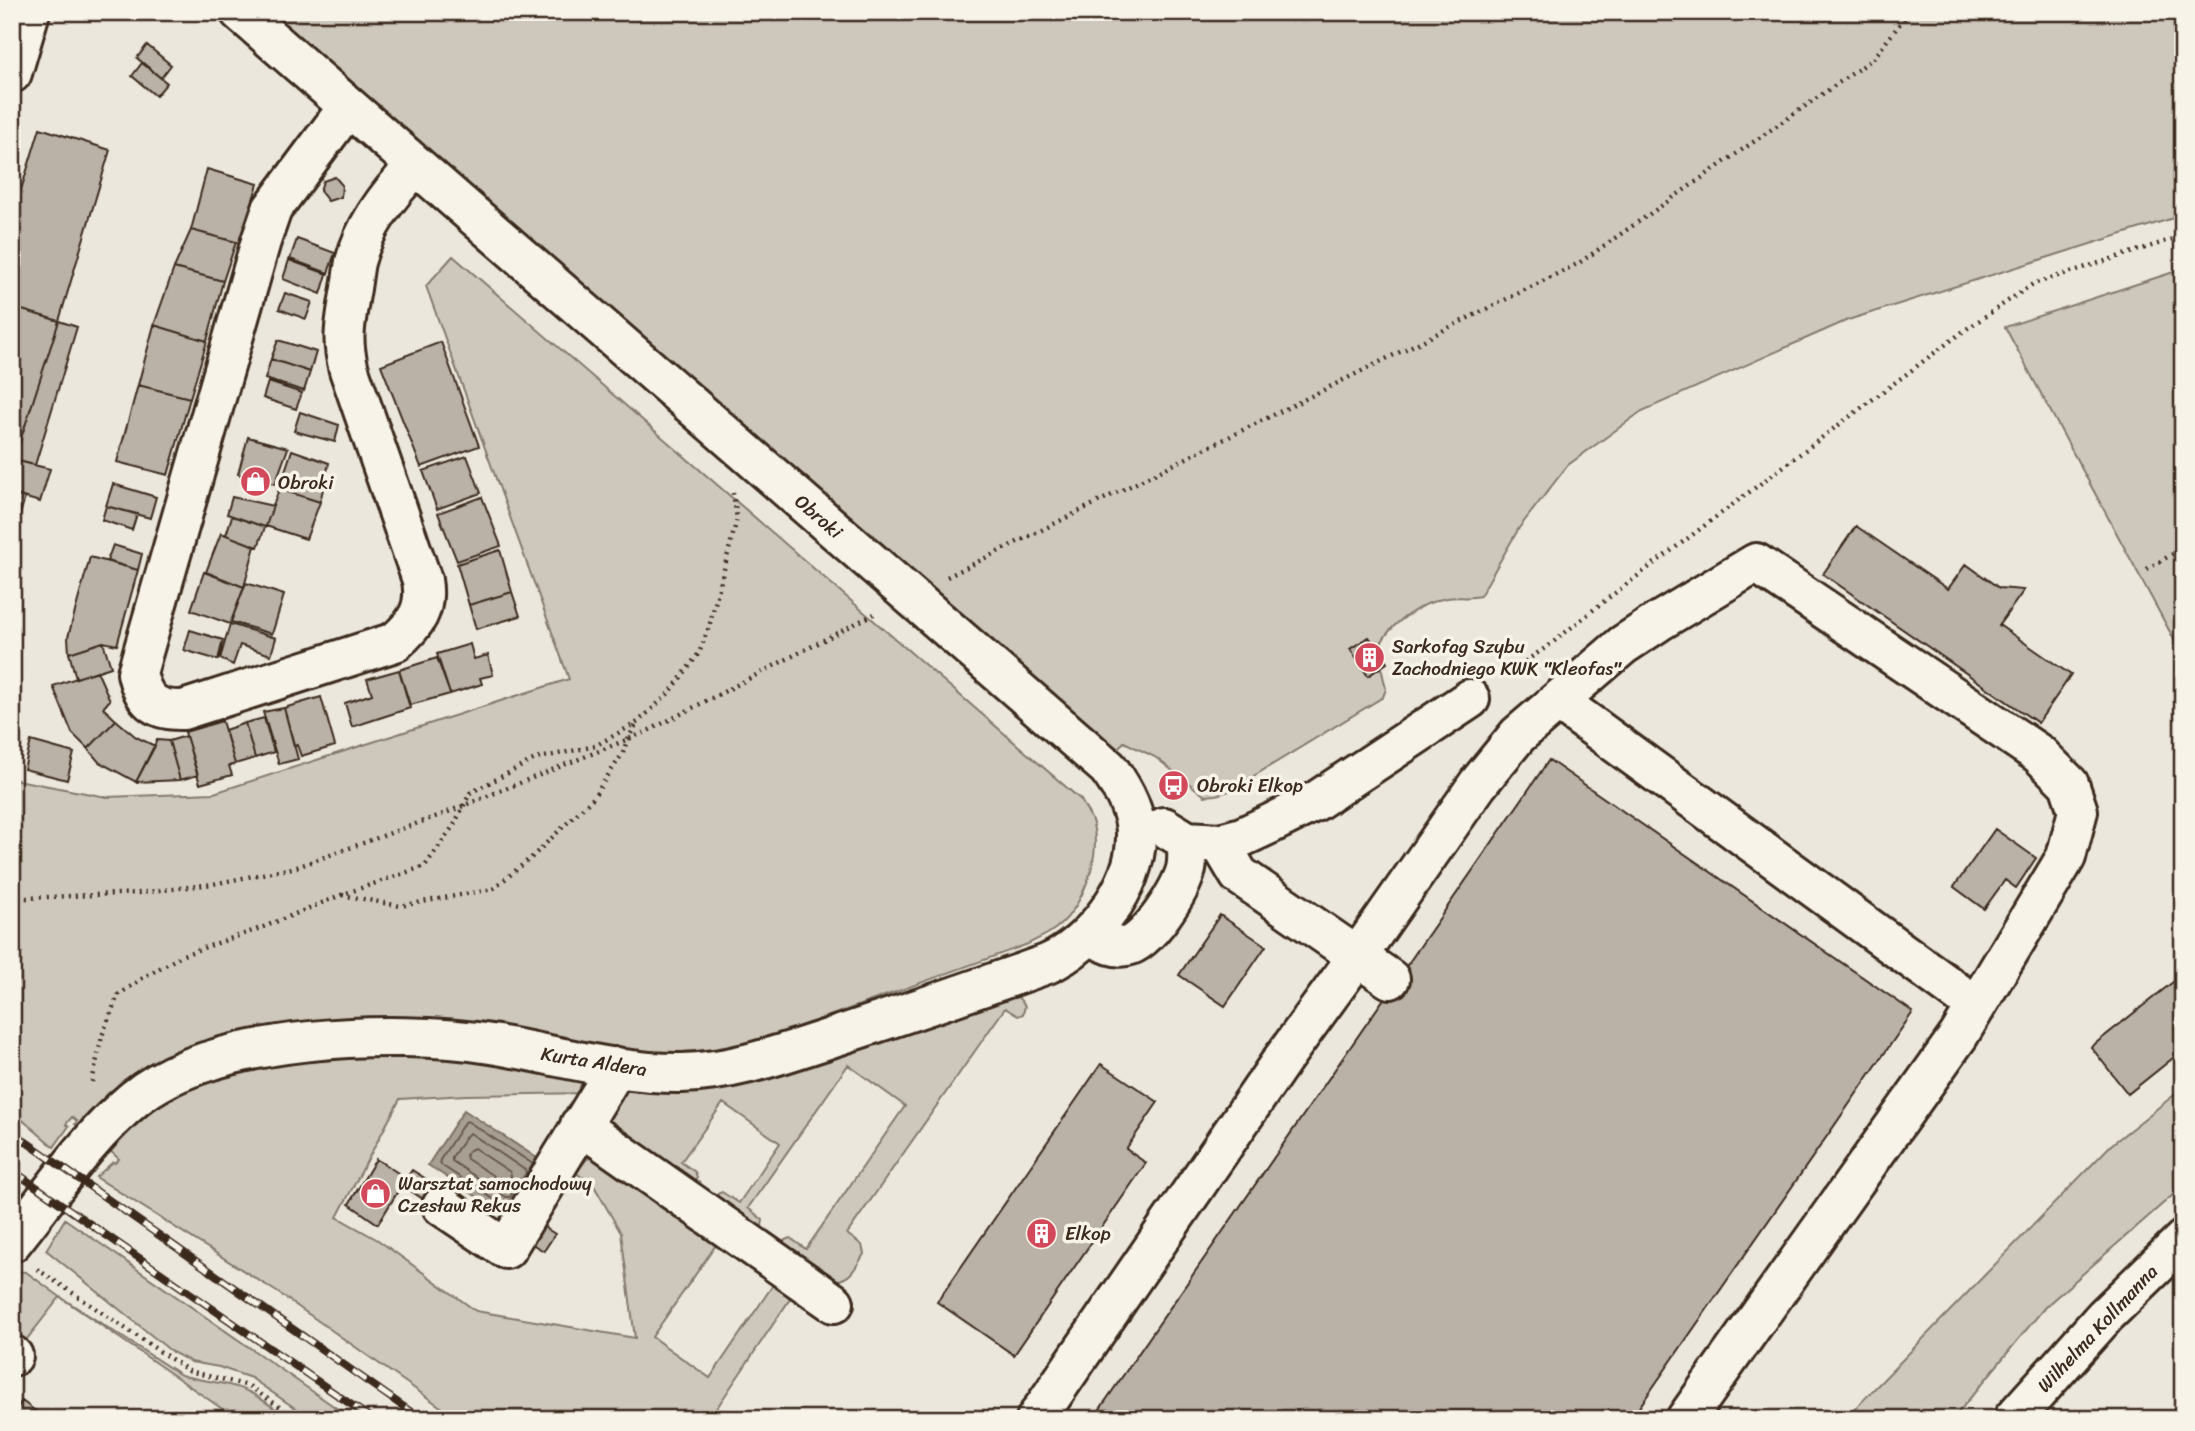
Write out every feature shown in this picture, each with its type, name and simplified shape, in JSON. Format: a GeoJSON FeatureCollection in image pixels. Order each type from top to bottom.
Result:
{"type":"FeatureCollection","features":[{"type":"Feature","properties":{"kind":"street"},"geometry":{"type":"LineString","coordinates":[[12,73],[30,12]]}},
{"type":"Feature","properties":{"kind":"street","name":"Obroki"},"geometry":{"type":"LineString","coordinates":[[240,12],[1108,768],[1132,809]]}},
{"type":"Feature","properties":{"kind":"street"},"geometry":{"type":"LineString","coordinates":[[348,107],[272,209],[261,241],[137,673],[141,690],[150,702],[166,710],[183,710],[395,642],[410,630],[419,615],[425,596],[422,580],[343,346],[355,261],[369,225],[393,188],[416,166]]}},
{"type":"Feature","properties":{"kind":"street"},"geometry":{"type":"LineString","coordinates":[[1036,1419],[1282,1060],[1478,784],[1518,734],[1623,645],[1756,563],[2039,754],[2069,784],[2078,811],[2066,857],[1959,1035],[1686,1419]]}},
{"type":"Feature","properties":{"kind":"street"},"geometry":{"type":"LineString","coordinates":[[1090,935],[1108,945],[1126,946],[1140,941],[1176,892],[1203,842],[1242,836],[1316,801],[1470,699]]}},
{"type":"Feature","properties":{"kind":"street"},"geometry":{"type":"LineString","coordinates":[[1558,701],[1976,1006]]}},
{"type":"Feature","properties":{"kind":"street"},"geometry":{"type":"LineString","coordinates":[[1132,809],[1203,842],[1239,875],[1390,979]]}},
{"type":"Feature","properties":{"kind":"street","name":"Kurta Aldera"},"geometry":{"type":"LineString","coordinates":[[22,1254],[92,1141],[134,1099],[172,1076],[222,1056],[296,1043],[427,1037],[495,1044],[617,1067],[682,1073],[770,1058],[1047,964],[1067,955],[1090,935],[1114,903],[1134,858],[1137,836],[1132,809]]}},
{"type":"Feature","properties":{"kind":"street"},"geometry":{"type":"LineString","coordinates":[[442,1206],[506,1249],[617,1067]]}},
{"type":"Feature","properties":{"kind":"street"},"geometry":{"type":"LineString","coordinates":[[580,1125],[834,1303]]}},
{"type":"Feature","properties":{"kind":"street","name":"Wilhelma Kollmanna"},"geometry":{"type":"LineString","coordinates":[[2012,1419],[2097,1325],[2183,1240]]}},
{"type":"Feature","properties":{"kind":"path"},"geometry":{"type":"LineString","coordinates":[[12,896],[26,898],[139,893],[213,884],[297,867],[463,806],[646,732],[911,596],[1579,262],[1873,59],[1909,12]]}},
{"type":"Feature","properties":{"kind":"path"},"geometry":{"type":"LineString","coordinates":[[1470,699],[1551,644],[1965,330],[2033,284],[2183,236]]}},
{"type":"Feature","properties":{"kind":"path"},"geometry":{"type":"LineString","coordinates":[[89,1093],[102,1036],[118,995],[183,956],[425,866],[454,825],[470,793],[535,759],[594,746],[638,722],[671,691],[699,653],[709,628],[737,519],[731,481]]}},
{"type":"Feature","properties":{"kind":"path"},"geometry":{"type":"LineString","coordinates":[[2147,569],[2183,548]]}},
{"type":"Feature","properties":{"kind":"path"},"geometry":{"type":"LineString","coordinates":[[341,895],[400,906],[493,889],[532,857],[593,798],[623,754],[627,740],[638,722]]}},
{"type":"Feature","properties":{"kind":"path"},"geometry":{"type":"LineString","coordinates":[[22,1254],[189,1371],[249,1386],[297,1419]]}},
{"type":"Feature","properties":{"kind":"shaded area"},"geometry":{"type":"Polygon","coordinates":[[[269,12],[2183,12],[2183,215],[1848,320],[1642,411],[1568,465],[1519,528],[1480,596],[1447,598],[1427,604],[1397,624],[1378,650],[1369,637],[1351,648],[1368,675],[1381,667],[1386,689],[1383,697],[1229,791],[1205,796],[1155,757],[1124,742],[1116,750],[269,12]]]}},
{"type":"Feature","properties":{"kind":"shaded area"},"geometry":{"type":"Polygon","coordinates":[[[453,256],[1081,800],[1092,821],[1095,838],[1087,883],[1063,922],[1028,944],[782,1033],[728,1048],[659,1054],[294,1025],[80,1128],[72,1117],[54,1147],[12,1111],[12,779],[106,797],[214,793],[569,679],[426,286],[453,256]]]}},
{"type":"Feature","properties":{"kind":"shaded area"},"geometry":{"type":"Polygon","coordinates":[[[2183,269],[2183,656],[2005,327],[2183,269]]]}},
{"type":"Feature","properties":{"kind":"shaded area"},"geometry":{"type":"Polygon","coordinates":[[[1018,997],[1025,1006],[1023,1014],[1018,1016],[1005,1008],[847,1234],[862,1245],[864,1254],[854,1271],[841,1280],[827,1282],[782,1244],[790,1238],[806,1249],[905,1106],[848,1065],[748,1208],[763,1220],[762,1226],[757,1229],[714,1203],[717,1194],[722,1192],[739,1203],[780,1143],[723,1103],[681,1162],[695,1172],[697,1177],[692,1184],[608,1133],[606,1115],[610,1103],[620,1094],[637,1087],[1018,997]]]}},
{"type":"Feature","properties":{"kind":"shaded area"},"geometry":{"type":"Polygon","coordinates":[[[436,1055],[578,1078],[585,1082],[589,1093],[400,1099],[337,1217],[378,1240],[476,1311],[635,1338],[621,1233],[593,1184],[576,1173],[587,1159],[595,1157],[718,1242],[652,1337],[710,1378],[775,1282],[794,1293],[716,1409],[722,1419],[458,1419],[277,1292],[96,1177],[119,1159],[109,1150],[142,1115],[174,1095],[209,1080],[245,1069],[283,1062],[360,1056],[436,1055]]]}},
{"type":"Feature","properties":{"kind":"shaded area"},"geometry":{"type":"Polygon","coordinates":[[[2183,1088],[2183,1186],[2045,1307],[1953,1419],[1845,1419],[2111,1145],[2183,1088]]]}},
{"type":"Feature","properties":{"kind":"shaded area"},"geometry":{"type":"Polygon","coordinates":[[[65,1219],[352,1419],[311,1419],[251,1378],[219,1367],[191,1362],[172,1352],[46,1250],[65,1219]]]}},
{"type":"Feature","properties":{"kind":"shaded area"},"geometry":{"type":"Polygon","coordinates":[[[12,1271],[26,1272],[181,1375],[243,1389],[289,1419],[237,1419],[60,1297],[23,1344],[12,1333],[12,1271]]]}},
{"type":"Feature","properties":{"kind":"water"},"geometry":{"type":"Polygon","coordinates":[[[464,1110],[549,1166],[513,1220],[428,1165],[464,1110]]]}},
{"type":"Feature","properties":{"kind":"building"},"geometry":{"type":"Polygon","coordinates":[[[147,45],[171,65],[161,78],[137,58],[147,45]]]}},
{"type":"Feature","properties":{"kind":"building"},"geometry":{"type":"Polygon","coordinates":[[[142,63],[167,83],[156,96],[132,76],[142,63]]]}},
{"type":"Feature","properties":{"kind":"building"},"geometry":{"type":"Polygon","coordinates":[[[40,128],[110,150],[59,321],[12,307],[12,219],[40,128]]]}},
{"type":"Feature","properties":{"kind":"building"},"geometry":{"type":"Polygon","coordinates":[[[207,169],[258,184],[239,243],[191,230],[207,169]]]}},
{"type":"Feature","properties":{"kind":"building"},"geometry":{"type":"Polygon","coordinates":[[[335,177],[342,185],[341,197],[328,201],[320,191],[323,181],[335,177]]]}},
{"type":"Feature","properties":{"kind":"building"},"geometry":{"type":"Polygon","coordinates":[[[191,230],[236,242],[223,281],[174,268],[191,230]]]}},
{"type":"Feature","properties":{"kind":"building"},"geometry":{"type":"Polygon","coordinates":[[[297,239],[335,253],[328,273],[290,259],[297,239]]]}},
{"type":"Feature","properties":{"kind":"building"},"geometry":{"type":"Polygon","coordinates":[[[289,260],[327,274],[321,294],[283,279],[289,260]]]}},
{"type":"Feature","properties":{"kind":"building"},"geometry":{"type":"Polygon","coordinates":[[[174,268],[223,281],[207,341],[154,325],[174,268]]]}},
{"type":"Feature","properties":{"kind":"building"},"geometry":{"type":"Polygon","coordinates":[[[285,293],[312,302],[306,319],[279,309],[285,293]]]}},
{"type":"Feature","properties":{"kind":"building"},"geometry":{"type":"Polygon","coordinates":[[[12,307],[59,321],[12,466],[12,307]]]}},
{"type":"Feature","properties":{"kind":"building"},"geometry":{"type":"Polygon","coordinates":[[[59,321],[77,327],[35,465],[14,460],[59,321]]]}},
{"type":"Feature","properties":{"kind":"building"},"geometry":{"type":"Polygon","coordinates":[[[154,325],[207,341],[190,398],[138,385],[154,325]]]}},
{"type":"Feature","properties":{"kind":"building"},"geometry":{"type":"Polygon","coordinates":[[[278,340],[316,352],[310,372],[271,359],[278,340]]]}},
{"type":"Feature","properties":{"kind":"building"},"geometry":{"type":"Polygon","coordinates":[[[441,342],[479,446],[421,467],[381,365],[441,342]]]}},
{"type":"Feature","properties":{"kind":"building"},"geometry":{"type":"Polygon","coordinates":[[[271,359],[310,372],[304,391],[265,379],[271,359]]]}},
{"type":"Feature","properties":{"kind":"building"},"geometry":{"type":"Polygon","coordinates":[[[268,382],[302,393],[296,409],[263,398],[268,382]]]}},
{"type":"Feature","properties":{"kind":"building"},"geometry":{"type":"Polygon","coordinates":[[[138,385],[190,398],[168,475],[117,462],[138,385]]]}},
{"type":"Feature","properties":{"kind":"building"},"geometry":{"type":"Polygon","coordinates":[[[300,412],[339,425],[335,442],[294,431],[300,412]]]}},
{"type":"Feature","properties":{"kind":"building"},"geometry":{"type":"Polygon","coordinates":[[[248,437],[288,448],[275,484],[238,474],[248,437]]]}},
{"type":"Feature","properties":{"kind":"building"},"geometry":{"type":"Polygon","coordinates":[[[292,450],[329,463],[320,502],[279,489],[292,450]]]}},
{"type":"Feature","properties":{"kind":"building"},"geometry":{"type":"Polygon","coordinates":[[[467,456],[481,493],[437,509],[423,471],[467,456]]]}},
{"type":"Feature","properties":{"kind":"building"},"geometry":{"type":"Polygon","coordinates":[[[14,460],[50,469],[40,502],[12,494],[14,460]]]}},
{"type":"Feature","properties":{"kind":"building"},"geometry":{"type":"Polygon","coordinates":[[[113,484],[156,497],[150,518],[106,506],[113,484]]]}},
{"type":"Feature","properties":{"kind":"building"},"geometry":{"type":"Polygon","coordinates":[[[279,489],[320,502],[306,539],[266,526],[279,489]]]}},
{"type":"Feature","properties":{"kind":"building"},"geometry":{"type":"Polygon","coordinates":[[[12,494],[25,498],[12,540],[12,494]]]}},
{"type":"Feature","properties":{"kind":"building"},"geometry":{"type":"Polygon","coordinates":[[[232,497],[273,506],[266,526],[227,514],[232,497]]]}},
{"type":"Feature","properties":{"kind":"building"},"geometry":{"type":"Polygon","coordinates":[[[482,497],[501,546],[457,561],[438,513],[482,497]]]}},
{"type":"Feature","properties":{"kind":"building"},"geometry":{"type":"Polygon","coordinates":[[[106,506],[137,514],[132,530],[102,520],[106,506]]]}},
{"type":"Feature","properties":{"kind":"building"},"geometry":{"type":"Polygon","coordinates":[[[232,516],[265,527],[258,547],[226,535],[232,516]]]}},
{"type":"Feature","properties":{"kind":"building"},"geometry":{"type":"Polygon","coordinates":[[[1856,526],[1948,589],[1966,564],[1999,588],[2024,590],[1999,625],[2071,675],[2038,723],[1823,574],[1856,526]]]}},
{"type":"Feature","properties":{"kind":"building"},"geometry":{"type":"Polygon","coordinates":[[[221,533],[255,546],[244,587],[206,572],[221,533]]]}},
{"type":"Feature","properties":{"kind":"building"},"geometry":{"type":"Polygon","coordinates":[[[113,545],[142,554],[138,570],[107,561],[113,545]]]}},
{"type":"Feature","properties":{"kind":"building"},"geometry":{"type":"Polygon","coordinates":[[[500,550],[512,592],[469,605],[457,564],[500,550]]]}},
{"type":"Feature","properties":{"kind":"building"},"geometry":{"type":"Polygon","coordinates":[[[90,557],[138,570],[117,645],[103,642],[69,653],[68,637],[90,557]]]}},
{"type":"Feature","properties":{"kind":"building"},"geometry":{"type":"Polygon","coordinates":[[[204,572],[244,587],[230,624],[191,610],[204,572]]]}},
{"type":"Feature","properties":{"kind":"building"},"geometry":{"type":"Polygon","coordinates":[[[246,583],[284,595],[272,634],[231,622],[246,583]]]}},
{"type":"Feature","properties":{"kind":"building"},"geometry":{"type":"Polygon","coordinates":[[[512,592],[520,616],[476,629],[469,605],[512,592]]]}},
{"type":"Feature","properties":{"kind":"building"},"geometry":{"type":"Polygon","coordinates":[[[230,624],[276,638],[271,655],[240,645],[233,665],[220,659],[230,624]]]}},
{"type":"Feature","properties":{"kind":"building"},"geometry":{"type":"Polygon","coordinates":[[[190,630],[223,640],[218,660],[184,650],[190,630]]]}},
{"type":"Feature","properties":{"kind":"building","name":"Sarkofag Szybu Zachodniego KWK \"Kleofas\""},"geometry":{"type":"Polygon","coordinates":[[[1369,637],[1387,663],[1368,676],[1350,649],[1369,637]]]}},
{"type":"Feature","properties":{"kind":"building"},"geometry":{"type":"Polygon","coordinates":[[[103,642],[111,667],[76,678],[69,653],[103,642]]]}},
{"type":"Feature","properties":{"kind":"building"},"geometry":{"type":"Polygon","coordinates":[[[470,644],[474,659],[488,655],[493,675],[480,678],[482,684],[450,694],[437,654],[470,644]]]}},
{"type":"Feature","properties":{"kind":"building"},"geometry":{"type":"Polygon","coordinates":[[[437,658],[450,694],[410,705],[399,670],[437,658]]]}},
{"type":"Feature","properties":{"kind":"building"},"geometry":{"type":"Polygon","coordinates":[[[399,670],[410,708],[352,727],[345,703],[372,694],[367,679],[399,670]]]}},
{"type":"Feature","properties":{"kind":"building"},"geometry":{"type":"Polygon","coordinates":[[[97,671],[110,700],[103,708],[116,720],[88,749],[72,733],[53,686],[97,671]]]}},
{"type":"Feature","properties":{"kind":"building"},"geometry":{"type":"Polygon","coordinates":[[[321,697],[335,746],[301,756],[297,745],[294,746],[284,708],[321,697]]]}},
{"type":"Feature","properties":{"kind":"building"},"geometry":{"type":"Polygon","coordinates":[[[284,708],[298,759],[279,764],[263,712],[284,708]]]}},
{"type":"Feature","properties":{"kind":"building"},"geometry":{"type":"Polygon","coordinates":[[[264,718],[274,752],[255,758],[245,723],[264,718]]]}},
{"type":"Feature","properties":{"kind":"building"},"geometry":{"type":"Polygon","coordinates":[[[116,720],[136,737],[155,746],[136,782],[99,762],[88,749],[116,720]]]}},
{"type":"Feature","properties":{"kind":"building"},"geometry":{"type":"Polygon","coordinates":[[[222,721],[235,764],[229,766],[232,775],[200,784],[185,732],[222,721]]]}},
{"type":"Feature","properties":{"kind":"building"},"geometry":{"type":"Polygon","coordinates":[[[245,723],[255,758],[235,764],[225,730],[245,723]]]}},
{"type":"Feature","properties":{"kind":"building"},"geometry":{"type":"Polygon","coordinates":[[[186,736],[198,775],[180,780],[169,741],[186,736]]]}},
{"type":"Feature","properties":{"kind":"building"},"geometry":{"type":"Polygon","coordinates":[[[157,740],[169,741],[180,780],[136,782],[157,740]]]}},
{"type":"Feature","properties":{"kind":"building"},"geometry":{"type":"Polygon","coordinates":[[[31,741],[74,753],[67,780],[24,769],[31,741]]]}},
{"type":"Feature","properties":{"kind":"building"},"geometry":{"type":"Polygon","coordinates":[[[1549,760],[1913,1012],[1631,1419],[1093,1419],[1549,760]]]}},
{"type":"Feature","properties":{"kind":"building"},"geometry":{"type":"Polygon","coordinates":[[[1995,829],[2036,858],[2016,888],[2005,880],[1984,909],[1954,887],[1995,829]]]}},
{"type":"Feature","properties":{"kind":"building"},"geometry":{"type":"Polygon","coordinates":[[[1220,915],[1266,946],[1225,1006],[1179,975],[1220,915]]]}},
{"type":"Feature","properties":{"kind":"building"},"geometry":{"type":"Polygon","coordinates":[[[2183,974],[2183,1050],[2128,1094],[2091,1047],[2183,974]]]}},
{"type":"Feature","properties":{"kind":"building","name":"Elkop"},"geometry":{"type":"Polygon","coordinates":[[[1101,1064],[1158,1102],[1126,1149],[1146,1163],[1014,1355],[937,1302],[1101,1064]]]}},
{"type":"Feature","properties":{"kind":"building","name":"Warsztat samochodowy Czesław Rekus"},"geometry":{"type":"Polygon","coordinates":[[[376,1159],[406,1178],[378,1224],[349,1204],[376,1159]]]}},
{"type":"Feature","properties":{"kind":"building"},"geometry":{"type":"Polygon","coordinates":[[[412,1170],[442,1189],[432,1205],[402,1185],[412,1170]]]}},
{"type":"Feature","properties":{"kind":"building"},"geometry":{"type":"Polygon","coordinates":[[[536,1222],[555,1234],[544,1251],[525,1240],[536,1222]]]}},
{"type":"Feature","properties":{"kind":"building"},"geometry":{"type":"Polygon","coordinates":[[[22,1401],[46,1419],[12,1419],[22,1401]]]}},
{"type":"Feature","properties":{"kind":"railway"},"geometry":{"type":"LineString","coordinates":[[12,1132],[421,1419]]}},
{"type":"Feature","properties":{"kind":"railway"},"geometry":{"type":"LineString","coordinates":[[12,1170],[372,1419]]}},
{"type":"Feature","properties":{"kind":"place","name":"Obroki"},"geometry":{"type":"Point","coordinates":[255,482]}},
{"type":"Feature","properties":{"kind":"place","name":"Sarkofag Szybu Zachodniego KWK \"Kleofas\""},"geometry":{"type":"Point","coordinates":[1369,657]}},
{"type":"Feature","properties":{"kind":"place","name":"Obroki Elkop"},"geometry":{"type":"Point","coordinates":[1174,785]}},
{"type":"Feature","properties":{"kind":"place","name":"Warsztat samochodowy Czesław Rekus"},"geometry":{"type":"Point","coordinates":[375,1194]}},
{"type":"Feature","properties":{"kind":"place","name":"Elkop"},"geometry":{"type":"Point","coordinates":[1042,1233]}}]}
